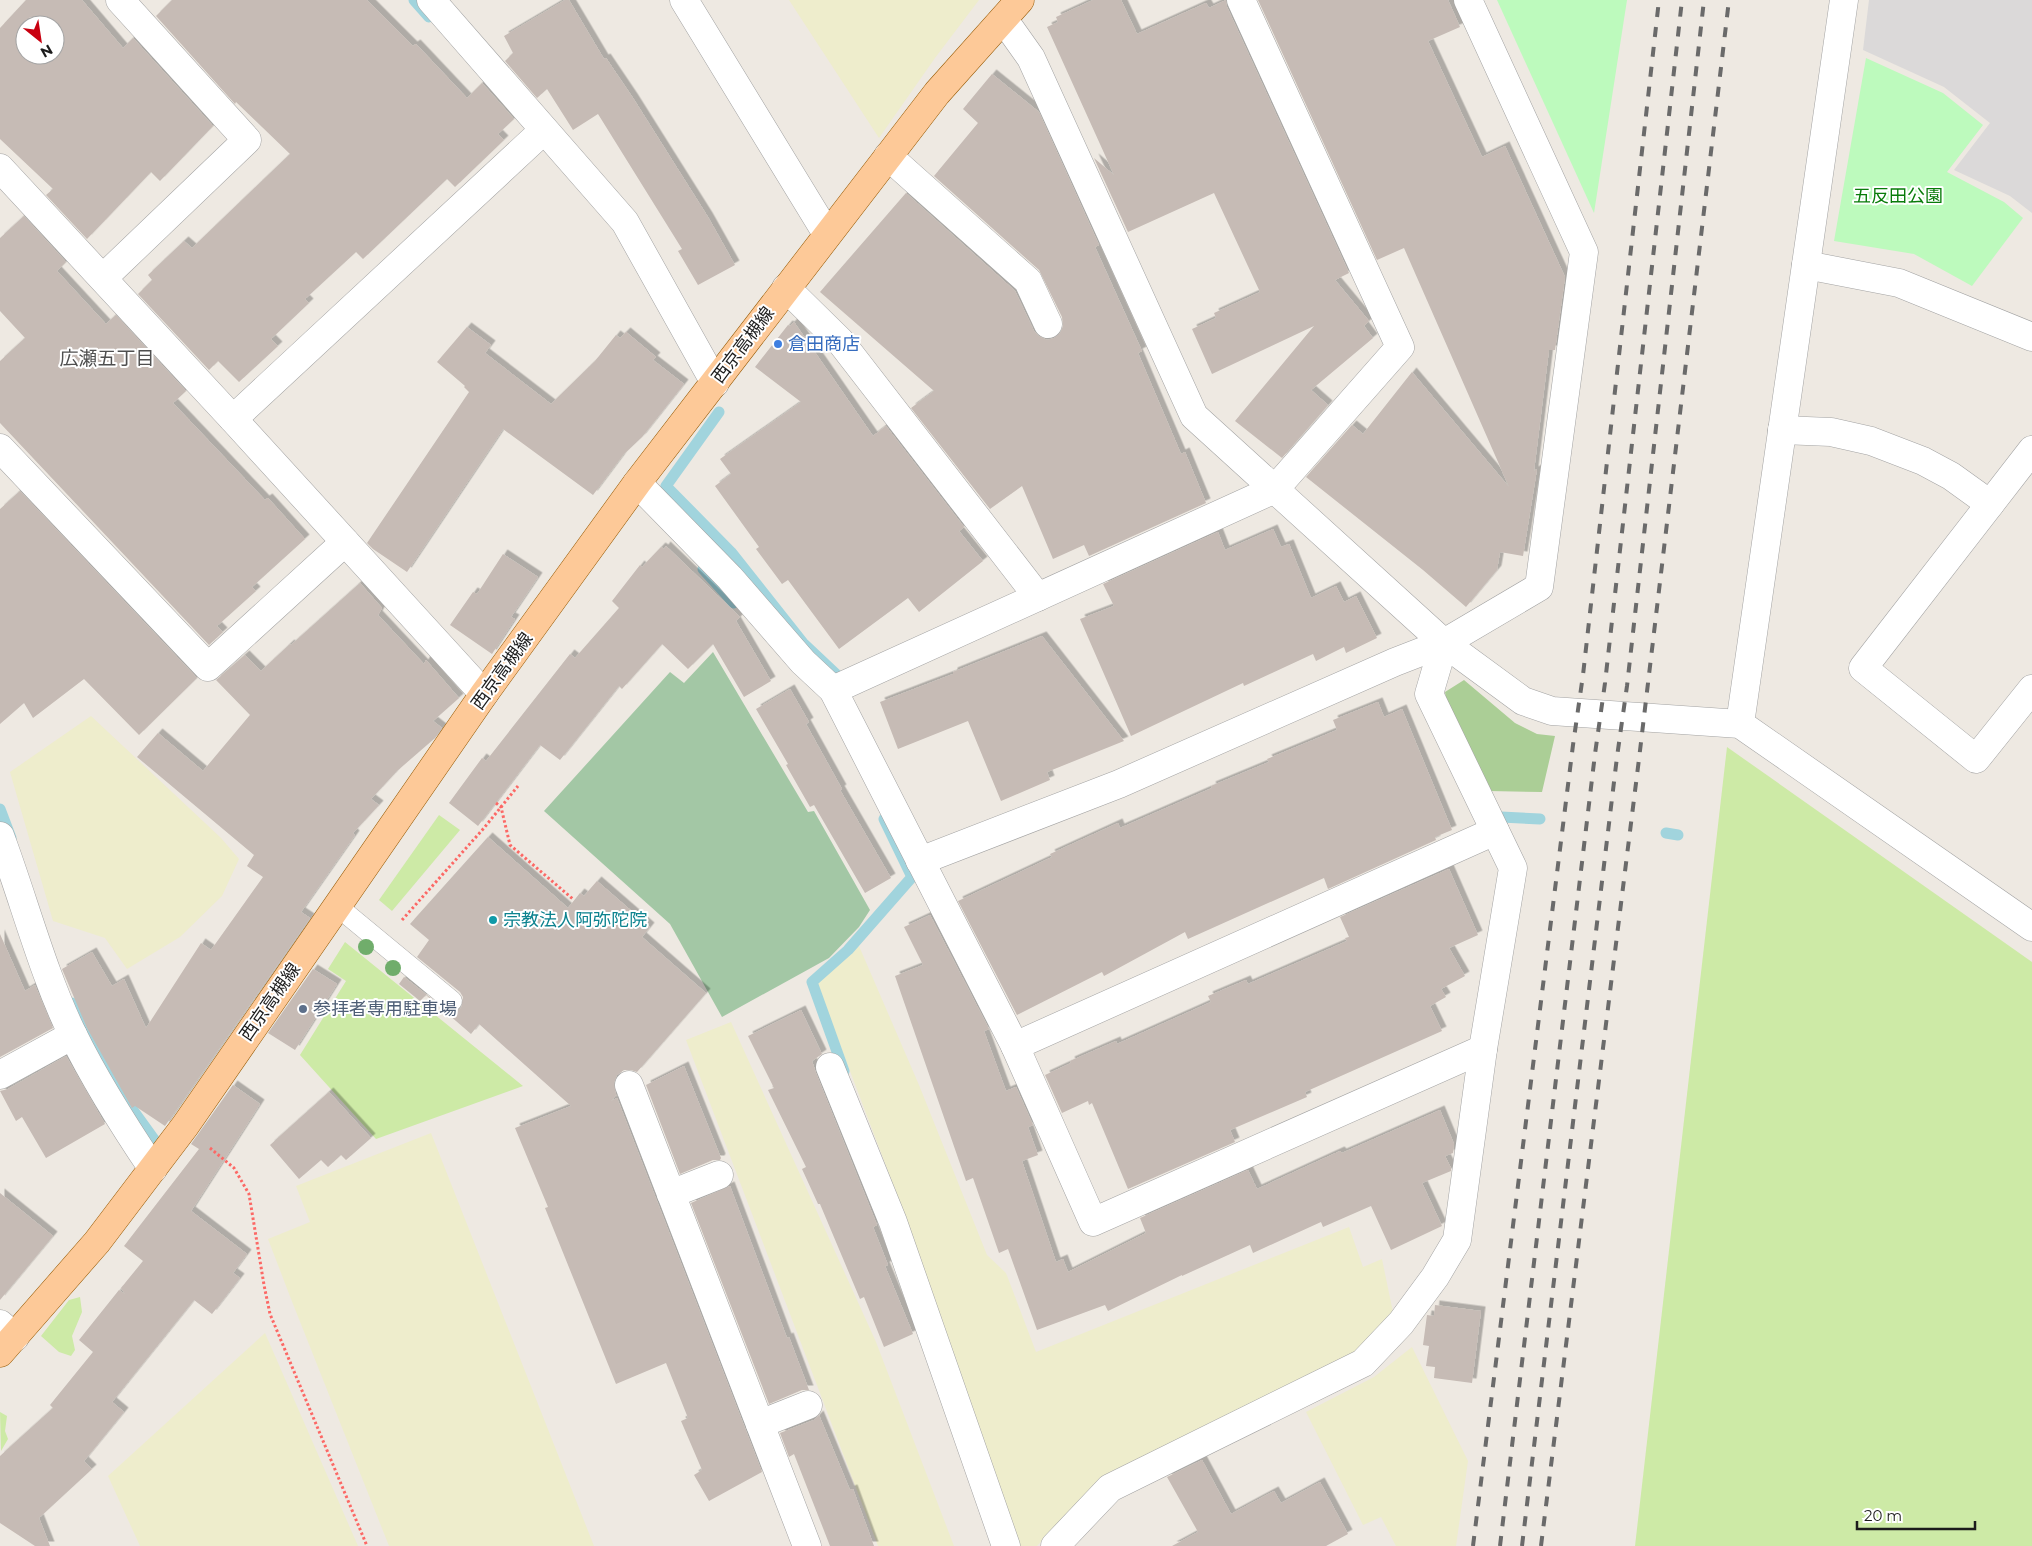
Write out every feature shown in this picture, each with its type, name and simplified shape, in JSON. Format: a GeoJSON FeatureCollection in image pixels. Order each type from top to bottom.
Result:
{"type":"FeatureCollection","features":[{"type":"Feature","properties":{"kind":"main road","name":"西京高槻線"},"geometry":{"type":"LineString","coordinates":[[5,1338],[97,1242],[153,1169],[185,1126],[484,694],[637,483],[937,92],[1012,10]]}},
{"type":"Feature","properties":{"kind":"street"},"geometry":{"type":"LineString","coordinates":[[103,278],[247,140],[120,0]]}},
{"type":"Feature","properties":{"kind":"street"},"geometry":{"type":"LineString","coordinates":[[431,0],[625,222],[714,382]]}},
{"type":"Feature","properties":{"kind":"street"},"geometry":{"type":"LineString","coordinates":[[684,0],[828,234]]}},
{"type":"Feature","properties":{"kind":"street"},"geometry":{"type":"LineString","coordinates":[[833,690],[1275,489],[1400,346],[1241,0]]}},
{"type":"Feature","properties":{"kind":"street"},"geometry":{"type":"LineString","coordinates":[[920,861],[1119,784],[1395,662],[1444,643],[1539,586],[1584,252],[1468,0]]}},
{"type":"Feature","properties":{"kind":"street"},"geometry":{"type":"LineString","coordinates":[[1740,724],[1844,0]]}},
{"type":"Feature","properties":{"kind":"street"},"geometry":{"type":"LineString","coordinates":[[1012,10],[1031,58],[1194,416],[1444,643],[1524,701],[1552,711],[1740,724],[2032,927]]}},
{"type":"Feature","properties":{"kind":"street"},"geometry":{"type":"LineString","coordinates":[[233,419],[544,130]]}},
{"type":"Feature","properties":{"kind":"street"},"geometry":{"type":"LineString","coordinates":[[888,156],[1028,281],[1048,324]]}},
{"type":"Feature","properties":{"kind":"street"},"geometry":{"type":"LineString","coordinates":[[1,172],[103,278],[484,694]]}},
{"type":"Feature","properties":{"kind":"street"},"geometry":{"type":"LineString","coordinates":[[1806,265],[1899,283],[2032,337]]}},
{"type":"Feature","properties":{"kind":"street"},"geometry":{"type":"LineString","coordinates":[[786,288],[840,340],[1038,597]]}},
{"type":"Feature","properties":{"kind":"street"},"geometry":{"type":"LineString","coordinates":[[1782,430],[1831,432],[1871,441],[1923,461],[1951,476],[1990,504]]}},
{"type":"Feature","properties":{"kind":"street"},"geometry":{"type":"LineString","coordinates":[[0,448],[208,667],[345,542]]}},
{"type":"Feature","properties":{"kind":"street"},"geometry":{"type":"LineString","coordinates":[[2032,450],[1863,668],[1976,759],[2032,689]]}},
{"type":"Feature","properties":{"kind":"street"},"geometry":{"type":"LineString","coordinates":[[637,483],[730,578],[803,662],[833,690],[1015,1046],[1093,1222],[1483,1049]]}},
{"type":"Feature","properties":{"kind":"street"},"geometry":{"type":"LineString","coordinates":[[1055,1546],[1110,1488],[1363,1363],[1401,1323],[1435,1277],[1457,1240],[1483,1049],[1512,868],[1428,694],[1444,643]]}},
{"type":"Feature","properties":{"kind":"street"},"geometry":{"type":"LineString","coordinates":[[1015,1046],[1495,831]]}},
{"type":"Feature","properties":{"kind":"street"},"geometry":{"type":"LineString","coordinates":[[0,836],[51,980],[73,1035],[126,1129],[153,1169]]}},
{"type":"Feature","properties":{"kind":"street"},"geometry":{"type":"LineString","coordinates":[[0,1075],[73,1035]]}},
{"type":"Feature","properties":{"kind":"street"},"geometry":{"type":"LineString","coordinates":[[830,1067],[893,1222],[1006,1546]]}},
{"type":"Feature","properties":{"kind":"street"},"geometry":{"type":"LineString","coordinates":[[629,1085],[807,1546]]}},
{"type":"Feature","properties":{"kind":"street"},"geometry":{"type":"LineString","coordinates":[[671,1194],[719,1175]]}},
{"type":"Feature","properties":{"kind":"street"},"geometry":{"type":"LineString","coordinates":[[760,1424],[808,1405]]}},
{"type":"Feature","properties":{"kind":"lane"},"geometry":{"type":"LineString","coordinates":[[337,906],[452,1002]]}},
{"type":"Feature","properties":{"kind":"path"},"geometry":{"type":"LineString","coordinates":[[382,943],[518,786]]}},
{"type":"Feature","properties":{"kind":"path"},"geometry":{"type":"LineString","coordinates":[[496,803],[501,807],[510,845],[574,900]]}},
{"type":"Feature","properties":{"kind":"path"},"geometry":{"type":"LineString","coordinates":[[185,1126],[234,1168],[249,1194],[270,1314],[367,1546]]}},
{"type":"Feature","properties":{"kind":"shaded area"},"geometry":{"type":"Polygon","coordinates":[[[1869,0],[2032,0],[2032,213],[2010,196],[1954,170],[1990,123],[1944,87],[1863,50],[1869,0]]]}},
{"type":"Feature","properties":{"kind":"green space"},"geometry":{"type":"Polygon","coordinates":[[[789,0],[979,0],[935,58],[879,138],[789,0]]]}},
{"type":"Feature","properties":{"kind":"green space"},"geometry":{"type":"Polygon","coordinates":[[[1497,0],[1627,0],[1594,213],[1497,0]]]}},
{"type":"Feature","properties":{"kind":"green space","name":"五反田公園"},"geometry":{"type":"Polygon","coordinates":[[[1866,58],[1943,93],[1983,125],[1947,172],[2004,202],[2023,218],[1972,286],[1914,254],[1834,241],[1866,58]]]}},
{"type":"Feature","properties":{"kind":"green space"},"geometry":{"type":"Polygon","coordinates":[[[713,652],[808,812],[814,811],[870,910],[859,927],[829,958],[722,1017],[670,924],[544,811],[670,672],[684,683],[713,652]]]}},
{"type":"Feature","properties":{"kind":"green space"},"geometry":{"type":"Polygon","coordinates":[[[1464,680],[1515,723],[1537,734],[1555,736],[1542,792],[1489,791],[1447,705],[1445,692],[1464,680]]]}},
{"type":"Feature","properties":{"kind":"green space"},"geometry":{"type":"Polygon","coordinates":[[[91,716],[221,838],[239,859],[222,896],[180,937],[127,969],[105,938],[53,921],[10,772],[91,716]]]}},
{"type":"Feature","properties":{"kind":"green space"},"geometry":{"type":"Polygon","coordinates":[[[1727,747],[2032,962],[2032,1546],[1635,1546],[1727,747]]]}},
{"type":"Feature","properties":{"kind":"green space"},"geometry":{"type":"Polygon","coordinates":[[[439,815],[460,830],[392,911],[379,900],[439,815]]]}},
{"type":"Feature","properties":{"kind":"green space"},"geometry":{"type":"Polygon","coordinates":[[[345,942],[523,1086],[376,1139],[300,1055],[346,981],[328,969],[345,942]]]}},
{"type":"Feature","properties":{"kind":"green space"},"geometry":{"type":"Polygon","coordinates":[[[859,946],[919,1085],[987,1255],[1006,1273],[1036,1352],[1349,1227],[1363,1267],[1382,1259],[1395,1322],[1360,1358],[1103,1479],[1037,1546],[1013,1546],[908,1224],[817,984],[859,946]]]}},
{"type":"Feature","properties":{"kind":"green space"},"geometry":{"type":"Polygon","coordinates":[[[731,1022],[876,1342],[954,1546],[878,1546],[686,1040],[731,1022]]]}},
{"type":"Feature","properties":{"kind":"green space"},"geometry":{"type":"Polygon","coordinates":[[[431,1133],[594,1546],[389,1546],[291,1299],[268,1239],[310,1222],[296,1186],[431,1133]]]}},
{"type":"Feature","properties":{"kind":"green space"},"geometry":{"type":"Polygon","coordinates":[[[80,1297],[82,1312],[72,1336],[75,1350],[71,1356],[59,1352],[41,1336],[69,1300],[80,1297]]]}},
{"type":"Feature","properties":{"kind":"green space"},"geometry":{"type":"Polygon","coordinates":[[[265,1333],[358,1546],[140,1546],[108,1476],[265,1333]]]}},
{"type":"Feature","properties":{"kind":"green space"},"geometry":{"type":"Polygon","coordinates":[[[1412,1347],[1468,1461],[1456,1546],[1396,1546],[1381,1517],[1363,1525],[1306,1412],[1374,1377],[1412,1347]]]}},
{"type":"Feature","properties":{"kind":"green space"},"geometry":{"type":"Polygon","coordinates":[[[0,1412],[7,1416],[5,1431],[8,1439],[1,1451],[0,1412]]]}},
{"type":"Feature","properties":{"kind":"building"},"geometry":{"type":"Polygon","coordinates":[[[26,0],[82,0],[123,48],[133,38],[213,126],[160,181],[151,172],[87,239],[46,195],[53,189],[0,139],[0,28],[26,0]]]}},
{"type":"Feature","properties":{"kind":"building"},"geometry":{"type":"Polygon","coordinates":[[[172,0],[367,0],[413,46],[416,44],[467,98],[482,83],[514,119],[498,134],[504,140],[455,187],[447,179],[363,259],[356,252],[305,299],[309,303],[271,339],[278,346],[239,382],[218,361],[209,370],[138,294],[152,280],[148,275],[184,241],[192,248],[290,154],[236,102],[235,104],[156,16],[172,0]]]}},
{"type":"Feature","properties":{"kind":"building"},"geometry":{"type":"Polygon","coordinates":[[[565,0],[569,0],[604,59],[606,58],[633,98],[708,217],[735,265],[698,285],[678,251],[682,249],[598,114],[573,130],[547,89],[537,98],[505,61],[513,53],[504,36],[565,0]]]}},
{"type":"Feature","properties":{"kind":"building"},"geometry":{"type":"Polygon","coordinates":[[[1093,0],[1121,0],[1137,34],[1206,3],[1209,8],[1226,0],[1227,7],[1349,273],[1335,280],[1369,321],[1364,326],[1373,338],[1311,390],[1328,405],[1282,458],[1235,421],[1314,326],[1212,374],[1192,329],[1216,318],[1214,313],[1260,292],[1214,193],[1128,232],[1094,158],[1114,175],[1047,27],[1058,22],[1056,17],[1093,0]]]}},
{"type":"Feature","properties":{"kind":"building"},"geometry":{"type":"Polygon","coordinates":[[[1258,0],[1448,0],[1460,27],[1428,41],[1482,157],[1505,146],[1565,277],[1555,350],[1549,350],[1534,471],[1537,469],[1523,556],[1500,552],[1497,570],[1466,607],[1423,570],[1306,477],[1352,425],[1363,434],[1412,372],[1509,487],[1404,248],[1377,260],[1258,0]]]}},
{"type":"Feature","properties":{"kind":"building"},"geometry":{"type":"Polygon","coordinates":[[[992,74],[1039,112],[1099,245],[1095,247],[1142,351],[1138,353],[1181,454],[1185,452],[1206,503],[1089,556],[1084,545],[1053,559],[1022,486],[990,509],[911,408],[934,391],[820,292],[906,193],[1015,291],[1034,331],[1039,336],[1047,340],[1054,338],[1060,333],[1063,326],[1062,317],[1039,270],[934,176],[978,123],[963,109],[992,74]]]}},
{"type":"Feature","properties":{"kind":"building"},"geometry":{"type":"Polygon","coordinates":[[[24,216],[66,262],[57,271],[106,324],[116,315],[186,391],[173,403],[265,500],[268,498],[305,539],[252,587],[256,591],[217,626],[223,632],[209,645],[0,423],[0,361],[25,338],[0,311],[0,238],[24,216]]]}},
{"type":"Feature","properties":{"kind":"building"},"geometry":{"type":"Polygon","coordinates":[[[794,322],[873,436],[886,426],[964,527],[959,531],[983,561],[919,612],[908,598],[839,649],[788,580],[782,584],[756,549],[759,547],[715,486],[731,474],[720,459],[801,402],[755,367],[788,325],[790,326],[794,322]]]}},
{"type":"Feature","properties":{"kind":"building"},"geometry":{"type":"Polygon","coordinates":[[[467,327],[491,345],[485,353],[551,404],[595,361],[616,335],[620,338],[626,332],[656,357],[653,360],[684,384],[642,437],[623,455],[593,495],[503,429],[407,572],[367,543],[469,392],[465,386],[437,362],[467,327]]]}},
{"type":"Feature","properties":{"kind":"building"},"geometry":{"type":"Polygon","coordinates":[[[20,491],[197,678],[139,735],[84,679],[33,718],[24,703],[0,724],[0,509],[20,491]]]}},
{"type":"Feature","properties":{"kind":"building"},"geometry":{"type":"Polygon","coordinates":[[[1273,529],[1281,547],[1289,544],[1311,598],[1336,586],[1344,602],[1356,596],[1377,638],[1346,653],[1344,647],[1316,661],[1313,654],[1244,686],[1243,683],[1131,736],[1080,619],[1114,606],[1103,584],[1218,532],[1225,550],[1273,529]]]}},
{"type":"Feature","properties":{"kind":"building"},"geometry":{"type":"Polygon","coordinates":[[[666,546],[740,617],[736,621],[771,681],[744,697],[713,644],[688,669],[662,644],[622,689],[619,686],[560,760],[540,745],[478,826],[449,803],[482,758],[486,761],[570,654],[575,658],[619,608],[612,601],[640,565],[642,567],[661,547],[664,549],[666,546]]]}},
{"type":"Feature","properties":{"kind":"building"},"geometry":{"type":"Polygon","coordinates":[[[503,554],[538,577],[511,617],[515,619],[492,654],[450,625],[473,592],[477,594],[503,554]]]}},
{"type":"Feature","properties":{"kind":"building"},"geometry":{"type":"Polygon","coordinates":[[[360,583],[382,608],[378,615],[424,664],[426,660],[459,698],[433,721],[442,728],[435,738],[397,771],[371,799],[379,805],[353,833],[355,835],[301,912],[310,918],[165,1126],[135,1106],[132,1108],[87,1028],[62,969],[92,952],[112,986],[124,979],[146,1028],[201,943],[211,950],[263,877],[247,866],[254,855],[137,757],[158,733],[203,771],[250,715],[216,680],[245,655],[261,671],[360,583]]]}},
{"type":"Feature","properties":{"kind":"building"},"geometry":{"type":"Polygon","coordinates":[[[1042,636],[1124,741],[1047,772],[1050,780],[1001,801],[968,721],[898,749],[880,702],[953,674],[953,672],[1042,636]]]}},
{"type":"Feature","properties":{"kind":"building"},"geometry":{"type":"Polygon","coordinates":[[[790,689],[809,722],[806,724],[842,789],[840,790],[891,878],[865,893],[814,805],[810,807],[756,709],[790,689]]]}},
{"type":"Feature","properties":{"kind":"building"},"geometry":{"type":"Polygon","coordinates":[[[1378,702],[1384,717],[1402,709],[1452,830],[1435,837],[1436,840],[1328,889],[1324,878],[1188,939],[1185,932],[1104,976],[1102,972],[1017,1015],[958,901],[1052,857],[1050,854],[1118,823],[1120,828],[1212,788],[1211,786],[1269,762],[1267,759],[1337,730],[1333,720],[1378,702]]]}},
{"type":"Feature","properties":{"kind":"building"},"geometry":{"type":"Polygon","coordinates":[[[488,837],[568,908],[580,893],[584,896],[597,881],[650,927],[642,937],[706,993],[637,1072],[624,1070],[617,1075],[614,1083],[616,1095],[611,1101],[617,1098],[762,1472],[709,1501],[694,1475],[702,1470],[681,1421],[688,1418],[666,1363],[616,1384],[545,1208],[548,1207],[515,1128],[571,1106],[479,1024],[471,1034],[426,995],[420,1001],[399,984],[404,977],[450,1013],[456,1012],[461,1008],[463,997],[460,992],[417,957],[429,940],[410,924],[488,837]]]}},
{"type":"Feature","properties":{"kind":"building"},"geometry":{"type":"Polygon","coordinates":[[[1449,869],[1478,935],[1449,948],[1465,976],[1441,989],[1446,997],[1430,1006],[1442,1031],[1305,1092],[1307,1097],[1230,1130],[1235,1142],[1128,1189],[1092,1103],[1089,1105],[1088,1101],[1062,1113],[1045,1075],[1071,1063],[1070,1061],[1116,1041],[1117,1044],[1211,1002],[1208,996],[1246,980],[1248,984],[1347,941],[1345,938],[1349,937],[1340,917],[1449,869]]]}},
{"type":"Feature","properties":{"kind":"building"},"geometry":{"type":"Polygon","coordinates":[[[930,915],[989,1029],[984,1031],[1006,1091],[1016,1087],[1033,1125],[1028,1127],[1038,1155],[1022,1161],[1056,1262],[1063,1259],[1068,1272],[1146,1233],[1140,1218],[1248,1170],[1257,1189],[1340,1151],[1342,1153],[1440,1110],[1454,1144],[1453,1153],[1445,1156],[1451,1171],[1422,1183],[1442,1226],[1391,1250],[1371,1206],[1323,1227],[1321,1222],[1253,1253],[1250,1245],[1108,1311],[1105,1305],[1037,1330],[1008,1249],[999,1253],[973,1178],[966,1181],[895,976],[923,965],[904,927],[930,915]]]}},
{"type":"Feature","properties":{"kind":"building"},"geometry":{"type":"Polygon","coordinates":[[[0,934],[25,991],[35,985],[53,1028],[0,1057],[0,934]]]}},
{"type":"Feature","properties":{"kind":"building","name":"参拝者専用駐車場"},"geometry":{"type":"Polygon","coordinates":[[[313,969],[337,984],[295,1050],[268,1033],[313,969]]]}},
{"type":"Feature","properties":{"kind":"building"},"geometry":{"type":"Polygon","coordinates":[[[801,1010],[822,1054],[812,1061],[816,1073],[877,1225],[873,1227],[888,1265],[885,1266],[913,1334],[884,1347],[864,1297],[860,1299],[820,1204],[818,1204],[802,1169],[806,1167],[768,1090],[774,1088],[748,1036],[801,1010]]]}},
{"type":"Feature","properties":{"kind":"building"},"geometry":{"type":"Polygon","coordinates":[[[66,1056],[105,1124],[46,1158],[22,1117],[16,1121],[0,1091],[8,1089],[66,1056]]]}},
{"type":"Feature","properties":{"kind":"building"},"geometry":{"type":"Polygon","coordinates":[[[684,1066],[721,1158],[680,1174],[646,1085],[684,1066]]]}},
{"type":"Feature","properties":{"kind":"building"},"geometry":{"type":"Polygon","coordinates":[[[233,1085],[260,1104],[191,1211],[247,1254],[233,1273],[240,1278],[212,1314],[194,1300],[112,1402],[124,1412],[84,1461],[92,1469],[39,1518],[50,1546],[35,1546],[0,1523],[0,1456],[53,1408],[50,1405],[93,1352],[79,1340],[119,1290],[125,1294],[121,1288],[143,1261],[124,1246],[199,1149],[191,1144],[233,1085]]]}},
{"type":"Feature","properties":{"kind":"building"},"geometry":{"type":"Polygon","coordinates":[[[329,1092],[371,1138],[346,1160],[341,1155],[328,1167],[321,1160],[299,1179],[270,1145],[329,1092]]]}},
{"type":"Feature","properties":{"kind":"building"},"geometry":{"type":"Polygon","coordinates":[[[730,1186],[787,1338],[789,1337],[809,1390],[802,1390],[769,1404],[691,1203],[730,1186]]]}},
{"type":"Feature","properties":{"kind":"building"},"geometry":{"type":"Polygon","coordinates":[[[0,1193],[53,1236],[0,1300],[0,1193]]]}},
{"type":"Feature","properties":{"kind":"building"},"geometry":{"type":"Polygon","coordinates":[[[1435,1305],[1481,1311],[1472,1383],[1434,1378],[1435,1367],[1426,1366],[1429,1346],[1423,1345],[1427,1315],[1434,1316],[1435,1305]]]}},
{"type":"Feature","properties":{"kind":"building"},"geometry":{"type":"Polygon","coordinates":[[[819,1415],[850,1490],[853,1489],[874,1546],[830,1546],[794,1454],[789,1457],[780,1433],[814,1420],[819,1415]]]}},
{"type":"Feature","properties":{"kind":"building"},"geometry":{"type":"Polygon","coordinates":[[[1202,1460],[1231,1514],[1274,1491],[1281,1503],[1320,1482],[1348,1534],[1326,1546],[1172,1546],[1198,1532],[1167,1477],[1202,1460]]]}},
{"type":"Feature","properties":{"kind":"waterway"},"geometry":{"type":"LineString","coordinates":[[414,0],[429,17]]}},
{"type":"Feature","properties":{"kind":"waterway"},"geometry":{"type":"LineString","coordinates":[[719,412],[666,486],[731,552],[803,643],[837,675]]}},
{"type":"Feature","properties":{"kind":"waterway"},"geometry":{"type":"LineString","coordinates":[[703,569],[734,603]]}},
{"type":"Feature","properties":{"kind":"waterway"},"geometry":{"type":"LineString","coordinates":[[0,809],[11,838]]}},
{"type":"Feature","properties":{"kind":"waterway"},"geometry":{"type":"LineString","coordinates":[[1501,817],[1540,819]]}},
{"type":"Feature","properties":{"kind":"waterway"},"geometry":{"type":"LineString","coordinates":[[844,1071],[812,982],[848,950],[912,877],[884,819]]}},
{"type":"Feature","properties":{"kind":"waterway"},"geometry":{"type":"LineString","coordinates":[[1666,833],[1678,835]]}},
{"type":"Feature","properties":{"kind":"waterway"},"geometry":{"type":"LineString","coordinates":[[72,1003],[122,1095],[161,1149]]}},
{"type":"Feature","properties":{"kind":"railway"},"geometry":{"type":"LineString","coordinates":[[1473,1546],[1583,675],[1659,0]]}},
{"type":"Feature","properties":{"kind":"railway"},"geometry":{"type":"LineString","coordinates":[[1500,1546],[1605,683],[1682,0]]}},
{"type":"Feature","properties":{"kind":"railway"},"geometry":{"type":"LineString","coordinates":[[1522,1546],[1627,686],[1704,0]]}},
{"type":"Feature","properties":{"kind":"railway"},"geometry":{"type":"LineString","coordinates":[[1541,1546],[1639,759],[1729,0]]}},
{"type":"Feature","properties":{"kind":"place","name":"倉田商店"},"geometry":{"type":"Point","coordinates":[778,344]}},
{"type":"Feature","properties":{"kind":"place","name":"宗教法人阿弥陀院"},"geometry":{"type":"Point","coordinates":[493,920]}},
{"type":"Feature","properties":{"kind":"place","name":"参拝者専用駐車場"},"geometry":{"type":"Point","coordinates":[303,1009]}},
{"type":"Feature","properties":{"kind":"district","name":"広瀬五丁目"},"geometry":{"type":"Point","coordinates":[107,358]}}]}
